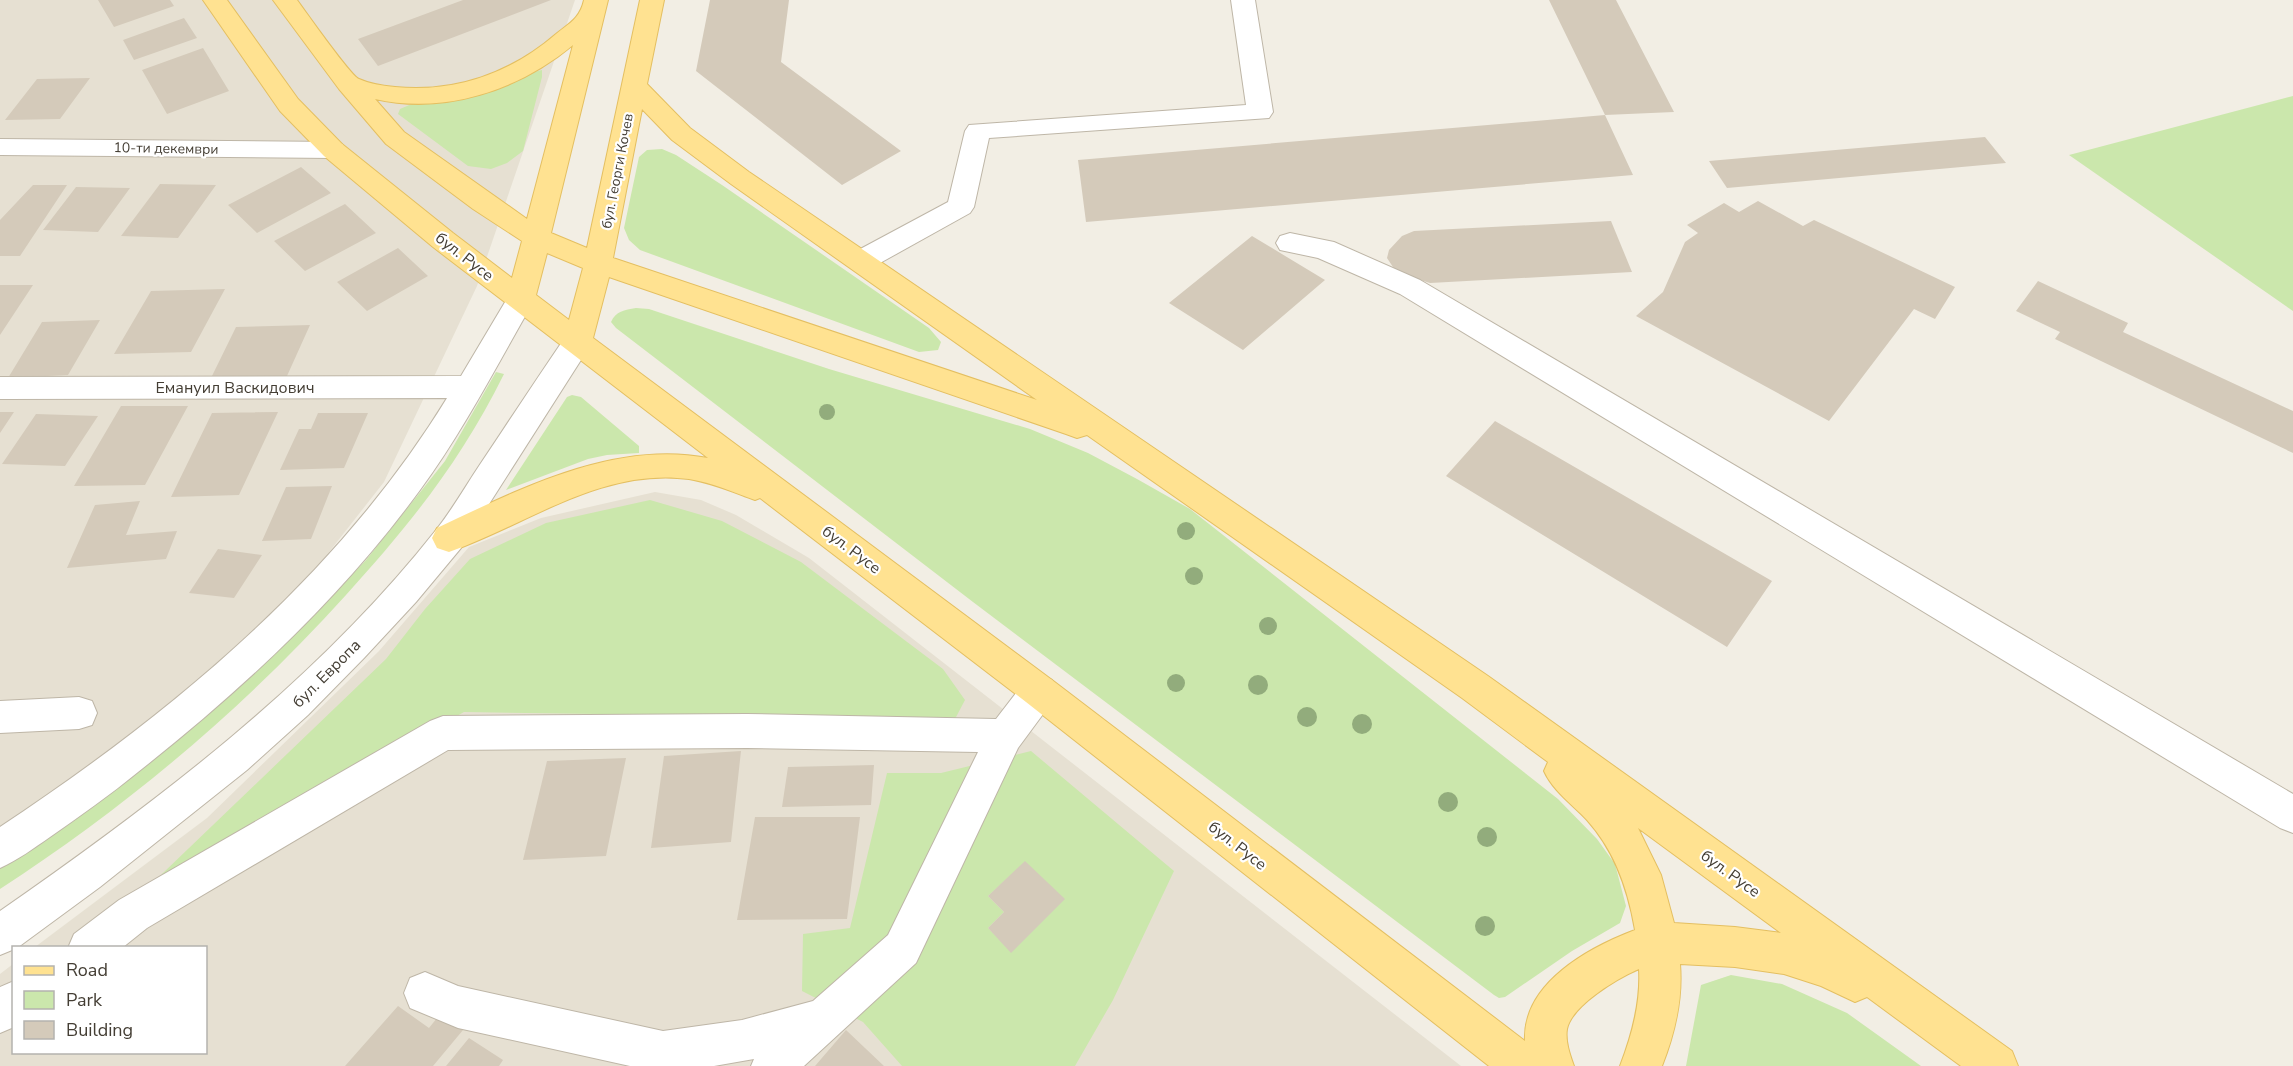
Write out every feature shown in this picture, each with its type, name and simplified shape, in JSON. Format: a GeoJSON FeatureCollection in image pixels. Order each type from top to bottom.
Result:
{"type":"FeatureCollection","features":[{"type":"Feature","properties":{"kind":"main road","name":"бул. Русе"},"geometry":{"type":"LineString","coordinates":[[215,0],[289,105],[333,150],[521,299],[1039,691],[1523,1066]]}},
{"type":"Feature","properties":{"kind":"main road","name":"бул. Русе"},"geometry":{"type":"LineString","coordinates":[[285,0],[348,84],[395,138],[483,203],[536,237],[598,263],[723,307],[1075,425],[1138,455]]}},
{"type":"Feature","properties":{"kind":"main road","name":"бул. Георги Кочев"},"geometry":{"type":"LineString","coordinates":[[578,340],[598,263],[652,0]]}},
{"type":"Feature","properties":{"kind":"main road"},"geometry":{"type":"LineString","coordinates":[[348,84],[387,94],[431,96],[507,77],[538,61],[595,8]]}},
{"type":"Feature","properties":{"kind":"main road"},"geometry":{"type":"LineString","coordinates":[[521,299],[595,8]]}},
{"type":"Feature","properties":{"kind":"main road","name":"бул. Русе"},"geometry":{"type":"LineString","coordinates":[[634,85],[681,134],[740,178],[1475,687],[1996,1066]]}},
{"type":"Feature","properties":{"kind":"main road"},"geometry":{"type":"LineString","coordinates":[[450,538],[538,497],[602,475],[646,468],[681,467],[720,473],[788,501]]}},
{"type":"Feature","properties":{"kind":"main road"},"geometry":{"type":"LineString","coordinates":[[1475,687],[1586,793],[1611,820],[1628,848],[1639,873],[1659,943],[1660,996],[1653,1034],[1641,1066]]}},
{"type":"Feature","properties":{"kind":"main road"},"geometry":{"type":"LineString","coordinates":[[1553,1066],[1547,1046],[1546,1027],[1562,998],[1592,973],[1623,955],[1659,943],[1755,947],[1817,963],[1846,976],[1996,1066]]}},
{"type":"Feature","properties":{"kind":"street"},"geometry":{"type":"LineString","coordinates":[[861,261],[960,207],[978,131],[1260,112],[1244,0]]}},
{"type":"Feature","properties":{"kind":"street","name":"10-ти декември"},"geometry":{"type":"LineString","coordinates":[[0,147],[333,150]]}},
{"type":"Feature","properties":{"kind":"street"},"geometry":{"type":"LineString","coordinates":[[1290,243],[1324,249],[1410,287],[2293,815]]}},
{"type":"Feature","properties":{"kind":"street"},"geometry":{"type":"LineString","coordinates":[[0,849],[43,821],[117,766],[186,710],[284,623],[368,533],[416,471],[521,299]]}},
{"type":"Feature","properties":{"kind":"street","name":"бул. Европа"},"geometry":{"type":"LineString","coordinates":[[0,935],[86,874],[234,758],[286,712],[375,624],[450,538],[578,340]]}},
{"type":"Feature","properties":{"kind":"street","name":"Емануил Васкидович"},"geometry":{"type":"LineString","coordinates":[[0,388],[469,387]]}},
{"type":"Feature","properties":{"kind":"street"},"geometry":{"type":"LineString","coordinates":[[771,1066],[902,949],[1005,736],[1039,691]]}},
{"type":"Feature","properties":{"kind":"street"},"geometry":{"type":"LineString","coordinates":[[0,717],[79,713]]}},
{"type":"Feature","properties":{"kind":"street"},"geometry":{"type":"LineString","coordinates":[[91,946],[133,914],[443,733],[747,731],[1005,736]]}},
{"type":"Feature","properties":{"kind":"street"},"geometry":{"type":"LineString","coordinates":[[425,993],[458,1007],[665,1059],[824,1019]]}},
{"type":"Feature","properties":{"kind":"shaded area"},"geometry":{"type":"Polygon","coordinates":[[[0,0],[575,0],[477,286],[384,482],[271,626],[116,761],[0,832],[0,0]]]}},
{"type":"Feature","properties":{"kind":"shaded area"},"geometry":{"type":"Polygon","coordinates":[[[655,492],[701,500],[736,515],[809,558],[1461,1066],[0,1066],[0,974],[12,965],[12,1054],[207,1054],[207,946],[36,946],[207,818],[379,651],[469,547],[541,518],[655,492]]]}},
{"type":"Feature","properties":{"kind":"green space"},"geometry":{"type":"Polygon","coordinates":[[[542,70],[523,151],[507,163],[491,169],[468,166],[398,114],[400,109],[414,103],[542,70]]]}},
{"type":"Feature","properties":{"kind":"green space"},"geometry":{"type":"Polygon","coordinates":[[[2293,96],[2293,311],[2069,155],[2293,96]]]}},
{"type":"Feature","properties":{"kind":"green space"},"geometry":{"type":"Polygon","coordinates":[[[662,149],[676,155],[722,185],[929,328],[941,342],[938,350],[919,352],[640,250],[629,240],[624,228],[639,157],[647,150],[662,149]]]}},
{"type":"Feature","properties":{"kind":"green space"},"geometry":{"type":"Polygon","coordinates":[[[636,308],[649,309],[829,369],[1030,429],[1088,453],[1190,509],[1558,799],[1597,839],[1615,864],[1626,906],[1620,923],[1572,951],[1505,997],[1499,998],[1494,995],[973,602],[611,322],[618,313],[636,308]]]}},
{"type":"Feature","properties":{"kind":"green space"},"geometry":{"type":"Polygon","coordinates":[[[496,372],[504,374],[488,406],[433,490],[370,568],[307,637],[267,677],[183,753],[94,824],[0,889],[0,862],[200,721],[287,642],[366,560],[445,461],[496,372]]]}},
{"type":"Feature","properties":{"kind":"green space"},"geometry":{"type":"Polygon","coordinates":[[[572,395],[581,397],[639,446],[639,453],[588,459],[506,490],[567,397],[572,395]]]}},
{"type":"Feature","properties":{"kind":"green space"},"geometry":{"type":"Polygon","coordinates":[[[650,500],[722,521],[801,562],[943,669],[965,700],[955,719],[464,712],[139,896],[386,659],[425,609],[470,559],[546,523],[650,500]]]}},
{"type":"Feature","properties":{"kind":"green space"},"geometry":{"type":"Polygon","coordinates":[[[1031,751],[1174,871],[1113,1000],[1075,1066],[902,1066],[863,1022],[802,991],[803,934],[850,928],[887,773],[941,773],[1031,751]],[[1025,862],[988,896],[1004,912],[988,928],[1012,952],[1025,862]]]}},
{"type":"Feature","properties":{"kind":"green space"},"geometry":{"type":"Polygon","coordinates":[[[1731,975],[1782,984],[1847,1013],[1921,1066],[1686,1066],[1701,985],[1731,975]]]}},
{"type":"Feature","properties":{"kind":"building"},"geometry":{"type":"Polygon","coordinates":[[[98,0],[170,0],[174,6],[114,27],[98,0]]]}},
{"type":"Feature","properties":{"kind":"building"},"geometry":{"type":"Polygon","coordinates":[[[463,0],[551,0],[378,66],[358,39],[463,0]]]}},
{"type":"Feature","properties":{"kind":"building"},"geometry":{"type":"Polygon","coordinates":[[[710,0],[789,0],[781,62],[901,151],[842,185],[696,71],[710,0]]]}},
{"type":"Feature","properties":{"kind":"building"},"geometry":{"type":"Polygon","coordinates":[[[1549,0],[1616,0],[1674,112],[1605,115],[1549,0]]]}},
{"type":"Feature","properties":{"kind":"building"},"geometry":{"type":"Polygon","coordinates":[[[184,18],[197,38],[134,60],[123,40],[184,18]]]}},
{"type":"Feature","properties":{"kind":"building"},"geometry":{"type":"Polygon","coordinates":[[[203,48],[229,91],[167,114],[142,70],[203,48]]]}},
{"type":"Feature","properties":{"kind":"building"},"geometry":{"type":"Polygon","coordinates":[[[90,78],[60,119],[5,120],[37,79],[90,78]]]}},
{"type":"Feature","properties":{"kind":"building"},"geometry":{"type":"Polygon","coordinates":[[[1605,115],[1633,175],[1086,222],[1078,160],[1605,115]]]}},
{"type":"Feature","properties":{"kind":"building"},"geometry":{"type":"Polygon","coordinates":[[[1985,137],[2006,163],[1727,188],[1709,161],[1985,137]]]}},
{"type":"Feature","properties":{"kind":"building"},"geometry":{"type":"Polygon","coordinates":[[[301,167],[331,193],[257,233],[228,205],[301,167]]]}},
{"type":"Feature","properties":{"kind":"building"},"geometry":{"type":"Polygon","coordinates":[[[160,184],[216,185],[178,238],[121,236],[160,184]]]}},
{"type":"Feature","properties":{"kind":"building"},"geometry":{"type":"Polygon","coordinates":[[[33,185],[67,185],[20,256],[0,256],[0,220],[33,185]]]}},
{"type":"Feature","properties":{"kind":"building"},"geometry":{"type":"Polygon","coordinates":[[[76,187],[130,188],[98,232],[43,230],[76,187]]]}},
{"type":"Feature","properties":{"kind":"building"},"geometry":{"type":"Polygon","coordinates":[[[1758,201],[1803,226],[1814,220],[1955,287],[1935,319],[1914,309],[1829,421],[1636,316],[1663,292],[1685,242],[1698,233],[1687,225],[1724,203],[1739,212],[1758,201]]]}},
{"type":"Feature","properties":{"kind":"building"},"geometry":{"type":"Polygon","coordinates":[[[345,204],[376,233],[305,271],[274,241],[345,204]]]}},
{"type":"Feature","properties":{"kind":"building"},"geometry":{"type":"Polygon","coordinates":[[[1611,221],[1632,272],[1430,283],[1404,275],[1393,267],[1387,258],[1389,250],[1402,236],[1414,231],[1611,221]]]}},
{"type":"Feature","properties":{"kind":"building"},"geometry":{"type":"Polygon","coordinates":[[[1252,236],[1325,280],[1243,350],[1169,303],[1252,236]]]}},
{"type":"Feature","properties":{"kind":"building"},"geometry":{"type":"Polygon","coordinates":[[[398,248],[428,276],[367,311],[337,282],[398,248]]]}},
{"type":"Feature","properties":{"kind":"building"},"geometry":{"type":"Polygon","coordinates":[[[2038,281],[2128,323],[2123,332],[2293,411],[2293,453],[2055,339],[2060,332],[2016,311],[2038,281]]]}},
{"type":"Feature","properties":{"kind":"building"},"geometry":{"type":"Polygon","coordinates":[[[0,285],[33,285],[0,335],[0,285]]]}},
{"type":"Feature","properties":{"kind":"building"},"geometry":{"type":"Polygon","coordinates":[[[225,289],[191,352],[114,354],[151,291],[225,289]]]}},
{"type":"Feature","properties":{"kind":"building"},"geometry":{"type":"Polygon","coordinates":[[[100,320],[68,375],[8,378],[42,322],[100,320]]]}},
{"type":"Feature","properties":{"kind":"building"},"geometry":{"type":"Polygon","coordinates":[[[310,325],[287,376],[211,378],[236,327],[310,325]]]}},
{"type":"Feature","properties":{"kind":"building"},"geometry":{"type":"Polygon","coordinates":[[[121,406],[188,406],[145,485],[74,486],[121,406]]]}},
{"type":"Feature","properties":{"kind":"building"},"geometry":{"type":"Polygon","coordinates":[[[0,412],[14,412],[0,433],[0,412]]]}},
{"type":"Feature","properties":{"kind":"building"},"geometry":{"type":"Polygon","coordinates":[[[278,412],[239,495],[171,497],[212,413],[278,412]]]}},
{"type":"Feature","properties":{"kind":"building"},"geometry":{"type":"Polygon","coordinates":[[[318,413],[368,413],[344,468],[280,470],[299,429],[311,429],[318,413]]]}},
{"type":"Feature","properties":{"kind":"building"},"geometry":{"type":"Polygon","coordinates":[[[36,414],[98,416],[65,466],[2,464],[36,414]]]}},
{"type":"Feature","properties":{"kind":"building"},"geometry":{"type":"Polygon","coordinates":[[[1495,421],[1772,581],[1727,647],[1446,476],[1495,421]]]}},
{"type":"Feature","properties":{"kind":"building"},"geometry":{"type":"Polygon","coordinates":[[[332,486],[311,539],[262,541],[286,487],[332,486]]]}},
{"type":"Feature","properties":{"kind":"building"},"geometry":{"type":"Polygon","coordinates":[[[140,501],[126,535],[177,531],[166,559],[67,568],[95,505],[140,501]]]}},
{"type":"Feature","properties":{"kind":"building"},"geometry":{"type":"Polygon","coordinates":[[[218,549],[262,555],[234,598],[189,593],[218,549]]]}},
{"type":"Feature","properties":{"kind":"building"},"geometry":{"type":"Polygon","coordinates":[[[741,751],[731,842],[651,848],[664,756],[741,751]]]}},
{"type":"Feature","properties":{"kind":"building"},"geometry":{"type":"Polygon","coordinates":[[[626,758],[606,856],[523,860],[547,761],[626,758]]]}},
{"type":"Feature","properties":{"kind":"building"},"geometry":{"type":"Polygon","coordinates":[[[874,765],[871,805],[782,807],[788,767],[874,765]]]}},
{"type":"Feature","properties":{"kind":"building"},"geometry":{"type":"Polygon","coordinates":[[[755,817],[860,817],[847,919],[737,920],[755,817]]]}},
{"type":"Feature","properties":{"kind":"building"},"geometry":{"type":"Polygon","coordinates":[[[1025,861],[1065,899],[1011,953],[988,928],[1004,912],[988,896],[1025,861]]]}},
{"type":"Feature","properties":{"kind":"building"},"geometry":{"type":"Polygon","coordinates":[[[398,1006],[429,1028],[441,1013],[463,1030],[433,1066],[345,1066],[398,1006]]]}},
{"type":"Feature","properties":{"kind":"building"},"geometry":{"type":"Polygon","coordinates":[[[846,1030],[884,1066],[815,1066],[846,1030]]]}},
{"type":"Feature","properties":{"kind":"building"},"geometry":{"type":"Polygon","coordinates":[[[469,1038],[503,1060],[499,1066],[446,1066],[469,1038]]]}}]}
